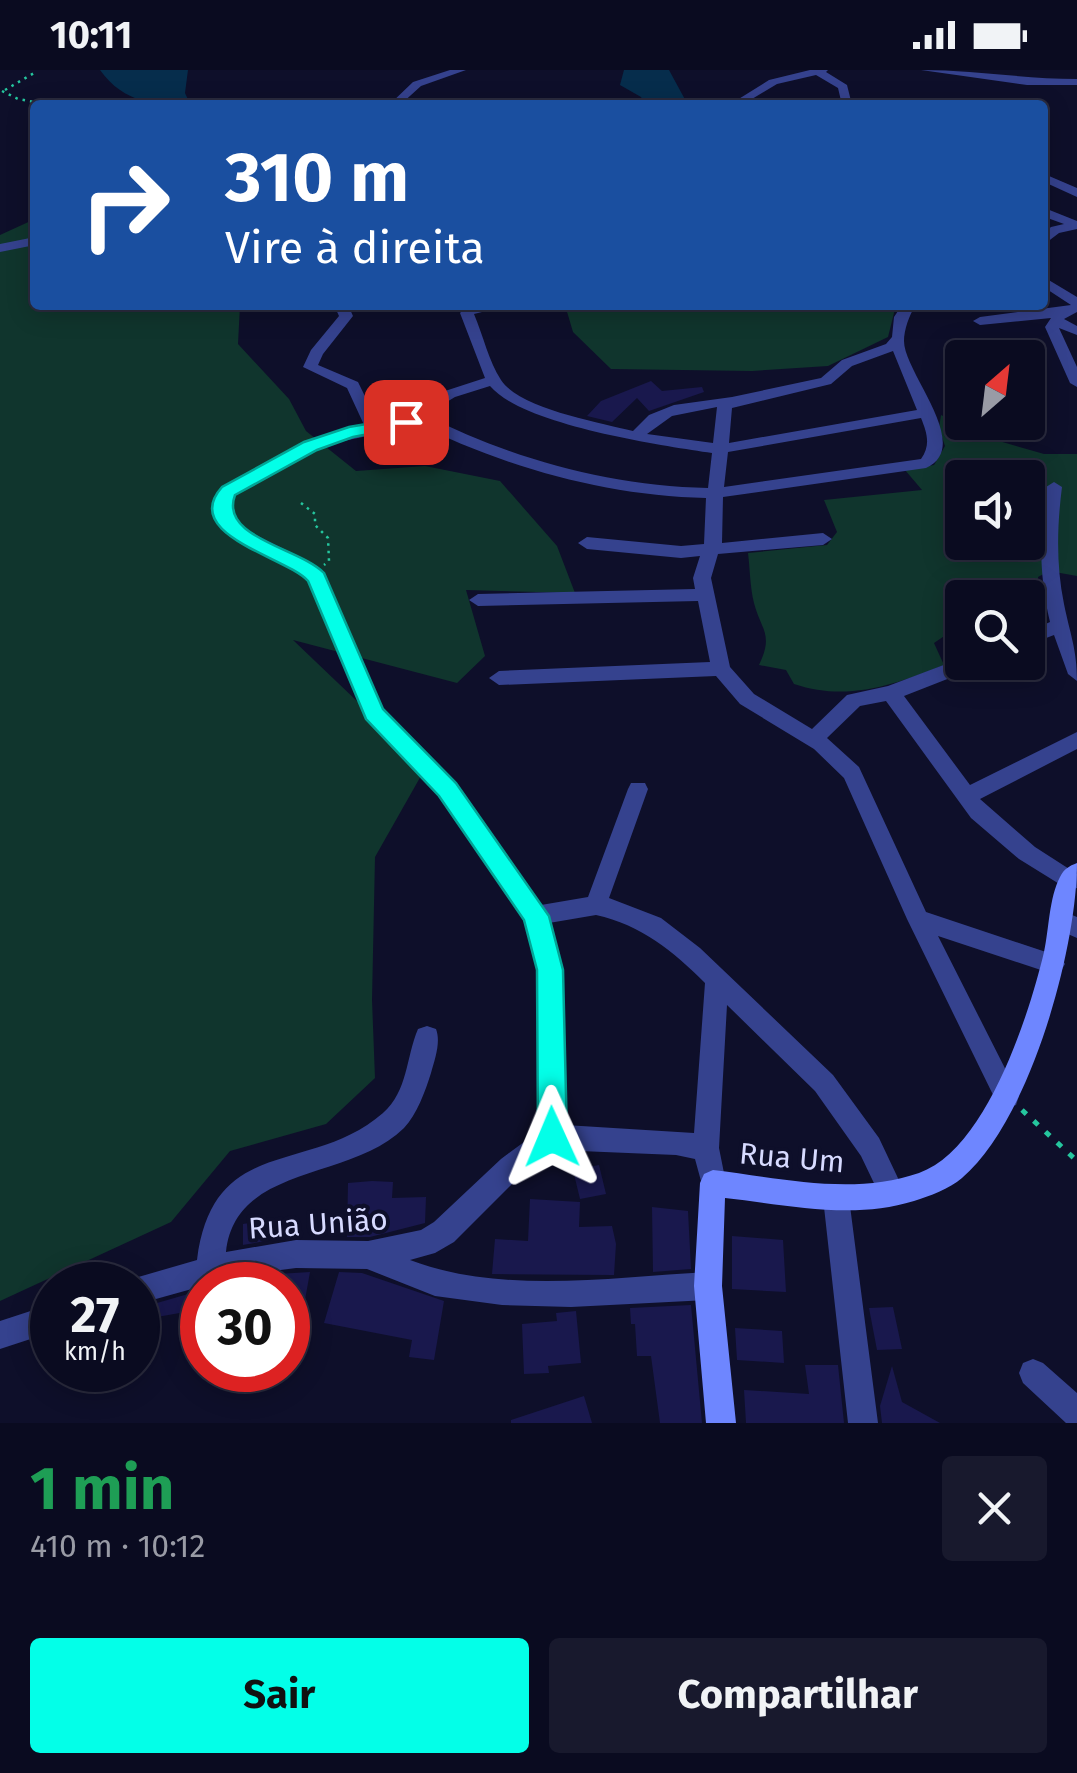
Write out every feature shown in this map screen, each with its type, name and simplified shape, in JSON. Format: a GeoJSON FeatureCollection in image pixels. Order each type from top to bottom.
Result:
{"type":"FeatureCollection","features":[{"type":"Feature","properties":{"kind":"street"},"geometry":{"type":"LineString","coordinates":[[400,100],[421,82],[461,70]]}},
{"type":"Feature","properties":{"kind":"street"},"geometry":{"type":"LineString","coordinates":[[742,100],[772,82],[820,70],[843,87],[846,100]]}},
{"type":"Feature","properties":{"kind":"street"},"geometry":{"type":"LineString","coordinates":[[926,70],[1028,82],[1077,82]]}},
{"type":"Feature","properties":{"kind":"street"},"geometry":{"type":"LineString","coordinates":[[1048,179],[1077,193]]}},
{"type":"Feature","properties":{"kind":"street"},"geometry":{"type":"LineString","coordinates":[[1048,214],[1076,225]]}},
{"type":"Feature","properties":{"kind":"street"},"geometry":{"type":"LineString","coordinates":[[1048,237],[1056,230],[1076,225]]}},
{"type":"Feature","properties":{"kind":"street"},"geometry":{"type":"LineString","coordinates":[[0,248],[30,242]]}},
{"type":"Feature","properties":{"kind":"street"},"geometry":{"type":"LineString","coordinates":[[1048,284],[1077,305],[1059,317],[1052,329],[1077,383]]}},
{"type":"Feature","properties":{"kind":"street"},"geometry":{"type":"LineString","coordinates":[[344,310],[346,316],[316,352],[310,366],[353,385],[374,428]]}},
{"type":"Feature","properties":{"kind":"street"},"geometry":{"type":"LineString","coordinates":[[468,310],[493,380],[516,401],[636,437],[720,449],[924,413]]}},
{"type":"Feature","properties":{"kind":"street"},"geometry":{"type":"LineString","coordinates":[[416,417],[444,432],[580,478],[659,492],[716,493],[926,463],[933,458],[936,442],[896,343],[906,310]]}},
{"type":"Feature","properties":{"kind":"street"},"geometry":{"type":"LineString","coordinates":[[980,321],[1059,317],[1077,331]]}},
{"type":"Feature","properties":{"kind":"street"},"geometry":{"type":"LineString","coordinates":[[636,437],[651,420],[668,413],[705,402],[734,402],[816,384],[857,358],[896,343]]}},
{"type":"Feature","properties":{"kind":"street"},"geometry":{"type":"LineString","coordinates":[[493,380],[450,394],[396,426],[374,428],[311,446],[224,496],[222,510],[231,529],[306,566],[312,573],[328,601],[340,642],[374,713],[447,789],[536,916],[550,970],[552,1137],[676,1142],[706,1148]]}},
{"type":"Feature","properties":{"kind":"street"},"geometry":{"type":"LineString","coordinates":[[734,402],[722,412],[713,549],[702,571],[703,595],[721,669],[747,699],[843,761],[852,773],[918,918],[1007,1096]]}},
{"type":"Feature","properties":{"kind":"street"},"geometry":{"type":"LineString","coordinates":[[1054,487],[1048,524],[1049,571],[1057,626],[1077,674]]}},
{"type":"Feature","properties":{"kind":"street"},"geometry":{"type":"LineString","coordinates":[[587,543],[681,552],[823,539]]}},
{"type":"Feature","properties":{"kind":"street"},"geometry":{"type":"LineString","coordinates":[[478,600],[703,595]]}},
{"type":"Feature","properties":{"kind":"street"},"geometry":{"type":"LineString","coordinates":[[1045,631],[1057,626]]}},
{"type":"Feature","properties":{"kind":"street"},"geometry":{"type":"LineString","coordinates":[[498,678],[721,669]]}},
{"type":"Feature","properties":{"kind":"street"},"geometry":{"type":"LineString","coordinates":[[813,740],[846,705],[945,672]]}},
{"type":"Feature","properties":{"kind":"street"},"geometry":{"type":"LineString","coordinates":[[891,693],[978,812],[1027,853],[1073,876]]}},
{"type":"Feature","properties":{"kind":"street"},"geometry":{"type":"LineString","coordinates":[[966,796],[1077,740]]}},
{"type":"Feature","properties":{"kind":"street"},"geometry":{"type":"LineString","coordinates":[[596,905],[638,789]]}},
{"type":"Feature","properties":{"kind":"street","name":"Rua Um"},"geometry":{"type":"LineString","coordinates":[[722,1423],[708,1286],[713,1183],[836,1198],[892,1193],[948,1172],[971,1148],[1007,1096],[1029,1044],[1053,964],[1070,924],[1073,876]]}},
{"type":"Feature","properties":{"kind":"street"},"geometry":{"type":"LineString","coordinates":[[536,916],[596,905],[626,912],[652,925],[692,955],[824,1083],[870,1146],[892,1193]]}},
{"type":"Feature","properties":{"kind":"street"},"geometry":{"type":"LineString","coordinates":[[918,918],[1053,964]]}},
{"type":"Feature","properties":{"kind":"street"},"geometry":{"type":"LineString","coordinates":[[713,1183],[706,1148],[716,982]]}},
{"type":"Feature","properties":{"kind":"street"},"geometry":{"type":"LineString","coordinates":[[210,1262],[215,1224],[232,1198],[272,1174],[378,1134],[395,1120],[419,1075],[427,1037]]}},
{"type":"Feature","properties":{"kind":"street","name":"Rua União"},"geometry":{"type":"LineString","coordinates":[[247,1262],[296,1254],[368,1255],[410,1248],[444,1232],[510,1168],[552,1137]]}},
{"type":"Feature","properties":{"kind":"street"},"geometry":{"type":"LineString","coordinates":[[836,1198],[863,1423]]}},
{"type":"Feature","properties":{"kind":"street"},"geometry":{"type":"LineString","coordinates":[[368,1255],[417,1276],[477,1289],[582,1292],[708,1286]]}},
{"type":"Feature","properties":{"kind":"street"},"geometry":{"type":"LineString","coordinates":[[0,1335],[30,1325]]}},
{"type":"Feature","properties":{"kind":"street"},"geometry":{"type":"LineString","coordinates":[[1033,1373],[1077,1413]]}},
{"type":"Feature","properties":{"kind":"path"},"geometry":{"type":"LineString","coordinates":[[1,91],[34,73]]}},
{"type":"Feature","properties":{"kind":"path"},"geometry":{"type":"LineString","coordinates":[[1,91],[30,101]]}},
{"type":"Feature","properties":{"kind":"path"},"geometry":{"type":"LineString","coordinates":[[301,504],[315,514],[315,526],[328,538],[329,561],[312,573]]}},
{"type":"Feature","properties":{"kind":"path"},"geometry":{"type":"LineString","coordinates":[[1007,1096],[1077,1161]]}},
{"type":"Feature","properties":{"kind":"green space"},"geometry":{"type":"Polygon","coordinates":[[[30,221],[30,310],[240,310],[238,344],[289,399],[306,431],[356,471],[425,466],[500,481],[557,546],[575,593],[466,590],[485,656],[457,683],[293,640],[426,767],[375,857],[375,1078],[326,1124],[230,1151],[171,1222],[84,1262],[30,1262],[30,1287],[0,1301],[0,235],[30,221]]]}},
{"type":"Feature","properties":{"kind":"green space"},"geometry":{"type":"Polygon","coordinates":[[[566,310],[895,310],[888,337],[828,366],[752,371],[611,369],[573,332],[566,310]]]}},
{"type":"Feature","properties":{"kind":"green space"},"geometry":{"type":"Polygon","coordinates":[[[941,415],[945,417],[945,440],[995,440],[1044,454],[1077,454],[1077,576],[1049,571],[1038,580],[945,580],[945,636],[934,643],[944,665],[889,685],[852,691],[814,689],[794,684],[786,670],[759,665],[766,639],[753,597],[748,553],[827,545],[837,532],[824,500],[922,490],[905,470],[934,465],[945,446],[939,428],[941,415]]]}},
{"type":"Feature","properties":{"kind":"water"},"geometry":{"type":"Polygon","coordinates":[[[100,70],[188,70],[185,93],[188,100],[141,100],[110,82],[100,70]]]}},
{"type":"Feature","properties":{"kind":"water"},"geometry":{"type":"Polygon","coordinates":[[[624,70],[669,70],[685,100],[642,100],[620,85],[624,70]]]}},
{"type":"Feature","properties":{"kind":"building"},"geometry":{"type":"Polygon","coordinates":[[[651,381],[662,391],[702,387],[704,392],[649,411],[637,398],[612,422],[587,416],[601,401],[651,381]]]}},
{"type":"Feature","properties":{"kind":"building"},"geometry":{"type":"Polygon","coordinates":[[[599,1165],[606,1194],[580,1199],[573,1170],[599,1165]]]}},
{"type":"Feature","properties":{"kind":"building"},"geometry":{"type":"Polygon","coordinates":[[[393,1182],[392,1198],[426,1197],[425,1223],[370,1237],[347,1237],[348,1183],[393,1182]]]}},
{"type":"Feature","properties":{"kind":"building"},"geometry":{"type":"Polygon","coordinates":[[[530,1199],[580,1202],[579,1227],[612,1226],[616,1244],[614,1275],[492,1274],[495,1239],[528,1241],[530,1199]]]}},
{"type":"Feature","properties":{"kind":"building"},"geometry":{"type":"Polygon","coordinates":[[[652,1207],[688,1211],[691,1269],[653,1272],[652,1207]]]}},
{"type":"Feature","properties":{"kind":"building"},"geometry":{"type":"Polygon","coordinates":[[[265,1220],[265,1241],[243,1245],[243,1224],[265,1220]]]}},
{"type":"Feature","properties":{"kind":"building"},"geometry":{"type":"Polygon","coordinates":[[[732,1236],[783,1240],[786,1292],[732,1289],[732,1236]]]}},
{"type":"Feature","properties":{"kind":"building"},"geometry":{"type":"Polygon","coordinates":[[[339,1272],[362,1273],[444,1301],[434,1360],[409,1357],[412,1340],[324,1323],[339,1272]]]}},
{"type":"Feature","properties":{"kind":"building"},"geometry":{"type":"Polygon","coordinates":[[[180,1296],[180,1313],[160,1316],[160,1302],[180,1296]]]}},
{"type":"Feature","properties":{"kind":"building"},"geometry":{"type":"Polygon","coordinates":[[[691,1305],[702,1423],[660,1423],[651,1356],[637,1356],[630,1308],[691,1305]]]}},
{"type":"Feature","properties":{"kind":"building"},"geometry":{"type":"Polygon","coordinates":[[[893,1307],[902,1349],[877,1350],[869,1308],[893,1307]]]}},
{"type":"Feature","properties":{"kind":"building"},"geometry":{"type":"Polygon","coordinates":[[[576,1311],[581,1363],[548,1366],[549,1373],[524,1374],[522,1324],[557,1321],[556,1313],[576,1311]]]}},
{"type":"Feature","properties":{"kind":"building"},"geometry":{"type":"Polygon","coordinates":[[[735,1328],[782,1331],[784,1363],[737,1360],[735,1328]]]}},
{"type":"Feature","properties":{"kind":"building"},"geometry":{"type":"Polygon","coordinates":[[[805,1365],[838,1365],[844,1423],[746,1423],[744,1390],[809,1394],[805,1365]]]}},
{"type":"Feature","properties":{"kind":"building"},"geometry":{"type":"Polygon","coordinates":[[[892,1366],[902,1402],[940,1423],[882,1423],[880,1406],[892,1366]]]}},
{"type":"Feature","properties":{"kind":"building"},"geometry":{"type":"Polygon","coordinates":[[[584,1396],[592,1423],[511,1423],[511,1420],[584,1396]]]}},
{"type":"Feature","properties":{"kind":"route"},"geometry":{"type":"LineString","coordinates":[[406,422],[349,433],[311,446],[229,491],[222,510],[231,529],[240,536],[306,566],[316,578],[328,601],[340,642],[352,660],[374,713],[386,730],[447,789],[536,916],[550,970],[552,1137]]}}]}
